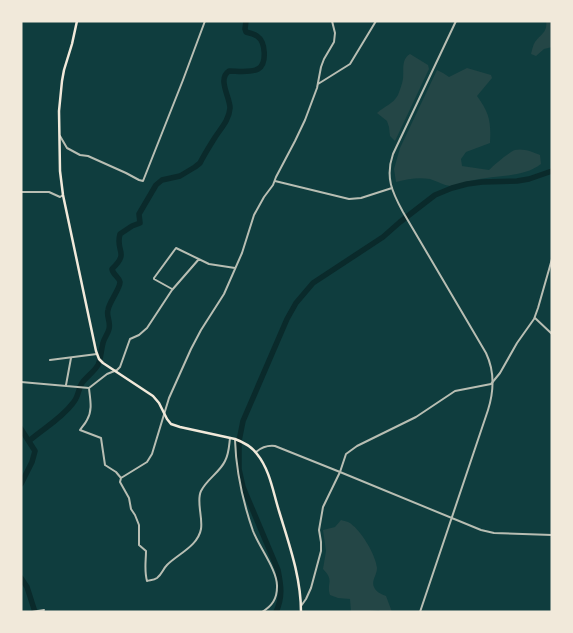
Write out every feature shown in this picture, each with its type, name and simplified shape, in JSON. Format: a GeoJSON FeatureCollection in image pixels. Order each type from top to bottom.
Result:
{"type":"FeatureCollection","features":[{"type":"Feature","properties":{"kind":"main road"},"geometry":{"type":"LineString","coordinates":[[77,21],[62,81],[59,112],[60,171],[63,196],[99,359],[153,396],[171,424],[235,439],[256,452],[268,473],[290,546],[297,572],[301,612]]}},
{"type":"Feature","properties":{"kind":"street"},"geometry":{"type":"LineString","coordinates":[[60,134],[68,148],[80,155],[88,156],[143,181],[205,21]]}},
{"type":"Feature","properties":{"kind":"street"},"geometry":{"type":"LineString","coordinates":[[121,478],[150,458],[154,450],[169,398],[197,336],[224,294],[242,253],[254,215],[272,188],[305,120],[318,84],[324,59],[335,39],[332,21]]}},
{"type":"Feature","properties":{"kind":"street"},"geometry":{"type":"LineString","coordinates":[[318,84],[350,64],[376,21]]}},
{"type":"Feature","properties":{"kind":"street"},"geometry":{"type":"LineString","coordinates":[[420,612],[493,393],[492,368],[486,353],[403,212],[390,180],[389,169],[393,154],[456,21]]}},
{"type":"Feature","properties":{"kind":"street"},"geometry":{"type":"LineString","coordinates":[[275,181],[349,199],[361,198],[392,188]]}},
{"type":"Feature","properties":{"kind":"street"},"geometry":{"type":"LineString","coordinates":[[21,192],[49,192],[60,197],[63,196]]}},
{"type":"Feature","properties":{"kind":"street"},"geometry":{"type":"LineString","coordinates":[[172,290],[154,278],[176,248],[209,264],[235,268]]}},
{"type":"Feature","properties":{"kind":"street"},"geometry":{"type":"LineString","coordinates":[[301,606],[312,588],[321,551],[319,530],[323,507],[340,472],[344,456],[351,450],[416,417],[455,391],[489,385],[493,382],[500,374],[517,342],[534,318],[552,258]]}},
{"type":"Feature","properties":{"kind":"street"},"geometry":{"type":"LineString","coordinates":[[21,382],[87,387],[117,370],[122,365],[130,339],[139,335],[147,328],[172,290],[199,259]]}},
{"type":"Feature","properties":{"kind":"street"},"geometry":{"type":"LineString","coordinates":[[534,318],[552,334]]}},
{"type":"Feature","properties":{"kind":"street"},"geometry":{"type":"LineString","coordinates":[[50,360],[98,354]]}},
{"type":"Feature","properties":{"kind":"street"},"geometry":{"type":"LineString","coordinates":[[66,386],[71,358]]}},
{"type":"Feature","properties":{"kind":"street"},"geometry":{"type":"LineString","coordinates":[[87,387],[91,407],[87,420],[80,430],[101,438],[105,465],[116,472],[121,478],[120,482],[129,498],[131,509],[139,525],[139,545],[146,551],[144,562],[146,580],[155,579],[160,576],[167,565],[198,538],[201,530],[202,514],[198,498],[208,481],[225,462],[230,438]]}},
{"type":"Feature","properties":{"kind":"street"},"geometry":{"type":"LineString","coordinates":[[235,439],[244,500],[254,532],[275,575],[278,586],[274,601],[262,612]]}},
{"type":"Feature","properties":{"kind":"street"},"geometry":{"type":"LineString","coordinates":[[256,452],[270,445],[481,530],[552,535]]}},
{"type":"Feature","properties":{"kind":"street"},"geometry":{"type":"LineString","coordinates":[[32,612],[44,610]]}},
{"type":"Feature","properties":{"kind":"shaded area"},"geometry":{"type":"Polygon","coordinates":[[[546,21],[552,21],[552,47],[544,49],[536,56],[531,54],[535,42],[545,30],[546,21]]]}},
{"type":"Feature","properties":{"kind":"shaded area"},"geometry":{"type":"Polygon","coordinates":[[[410,54],[428,65],[429,69],[395,141],[390,136],[387,121],[377,113],[391,103],[398,95],[403,79],[404,62],[410,54]]]}},
{"type":"Feature","properties":{"kind":"shaded area"},"geometry":{"type":"Polygon","coordinates":[[[467,68],[491,75],[492,78],[477,96],[489,118],[490,143],[466,152],[461,159],[462,166],[489,170],[515,150],[528,151],[540,155],[541,164],[534,169],[518,174],[474,180],[452,186],[426,178],[396,182],[394,169],[400,148],[437,70],[449,77],[467,68]]]}},
{"type":"Feature","properties":{"kind":"shaded area"},"geometry":{"type":"Polygon","coordinates":[[[341,520],[353,525],[371,549],[377,568],[373,582],[374,587],[377,592],[386,596],[392,612],[381,612],[379,610],[351,612],[350,599],[330,595],[329,576],[323,569],[326,551],[323,530],[335,527],[341,520]]]}},
{"type":"Feature","properties":{"kind":"waterway"},"geometry":{"type":"LineString","coordinates":[[29,441],[68,409],[75,400],[82,383],[98,365],[109,329],[109,307],[120,285],[112,269],[121,255],[119,245],[120,234],[140,223],[139,214],[156,185],[162,180],[180,176],[200,163],[229,113],[230,108],[224,83],[226,74],[229,71],[255,70],[263,63],[264,48],[262,43],[257,36],[246,32],[246,21]]}},
{"type":"Feature","properties":{"kind":"waterway"},"geometry":{"type":"LineString","coordinates":[[276,612],[281,591],[278,570],[243,487],[239,469],[239,441],[243,421],[287,319],[296,303],[313,283],[383,237],[435,195],[467,184],[517,181],[552,171]]}},
{"type":"Feature","properties":{"kind":"waterway"},"geometry":{"type":"LineString","coordinates":[[21,429],[35,451],[32,462],[21,484]]}},
{"type":"Feature","properties":{"kind":"waterway"},"geometry":{"type":"LineString","coordinates":[[21,578],[27,587],[35,612]]}}]}
